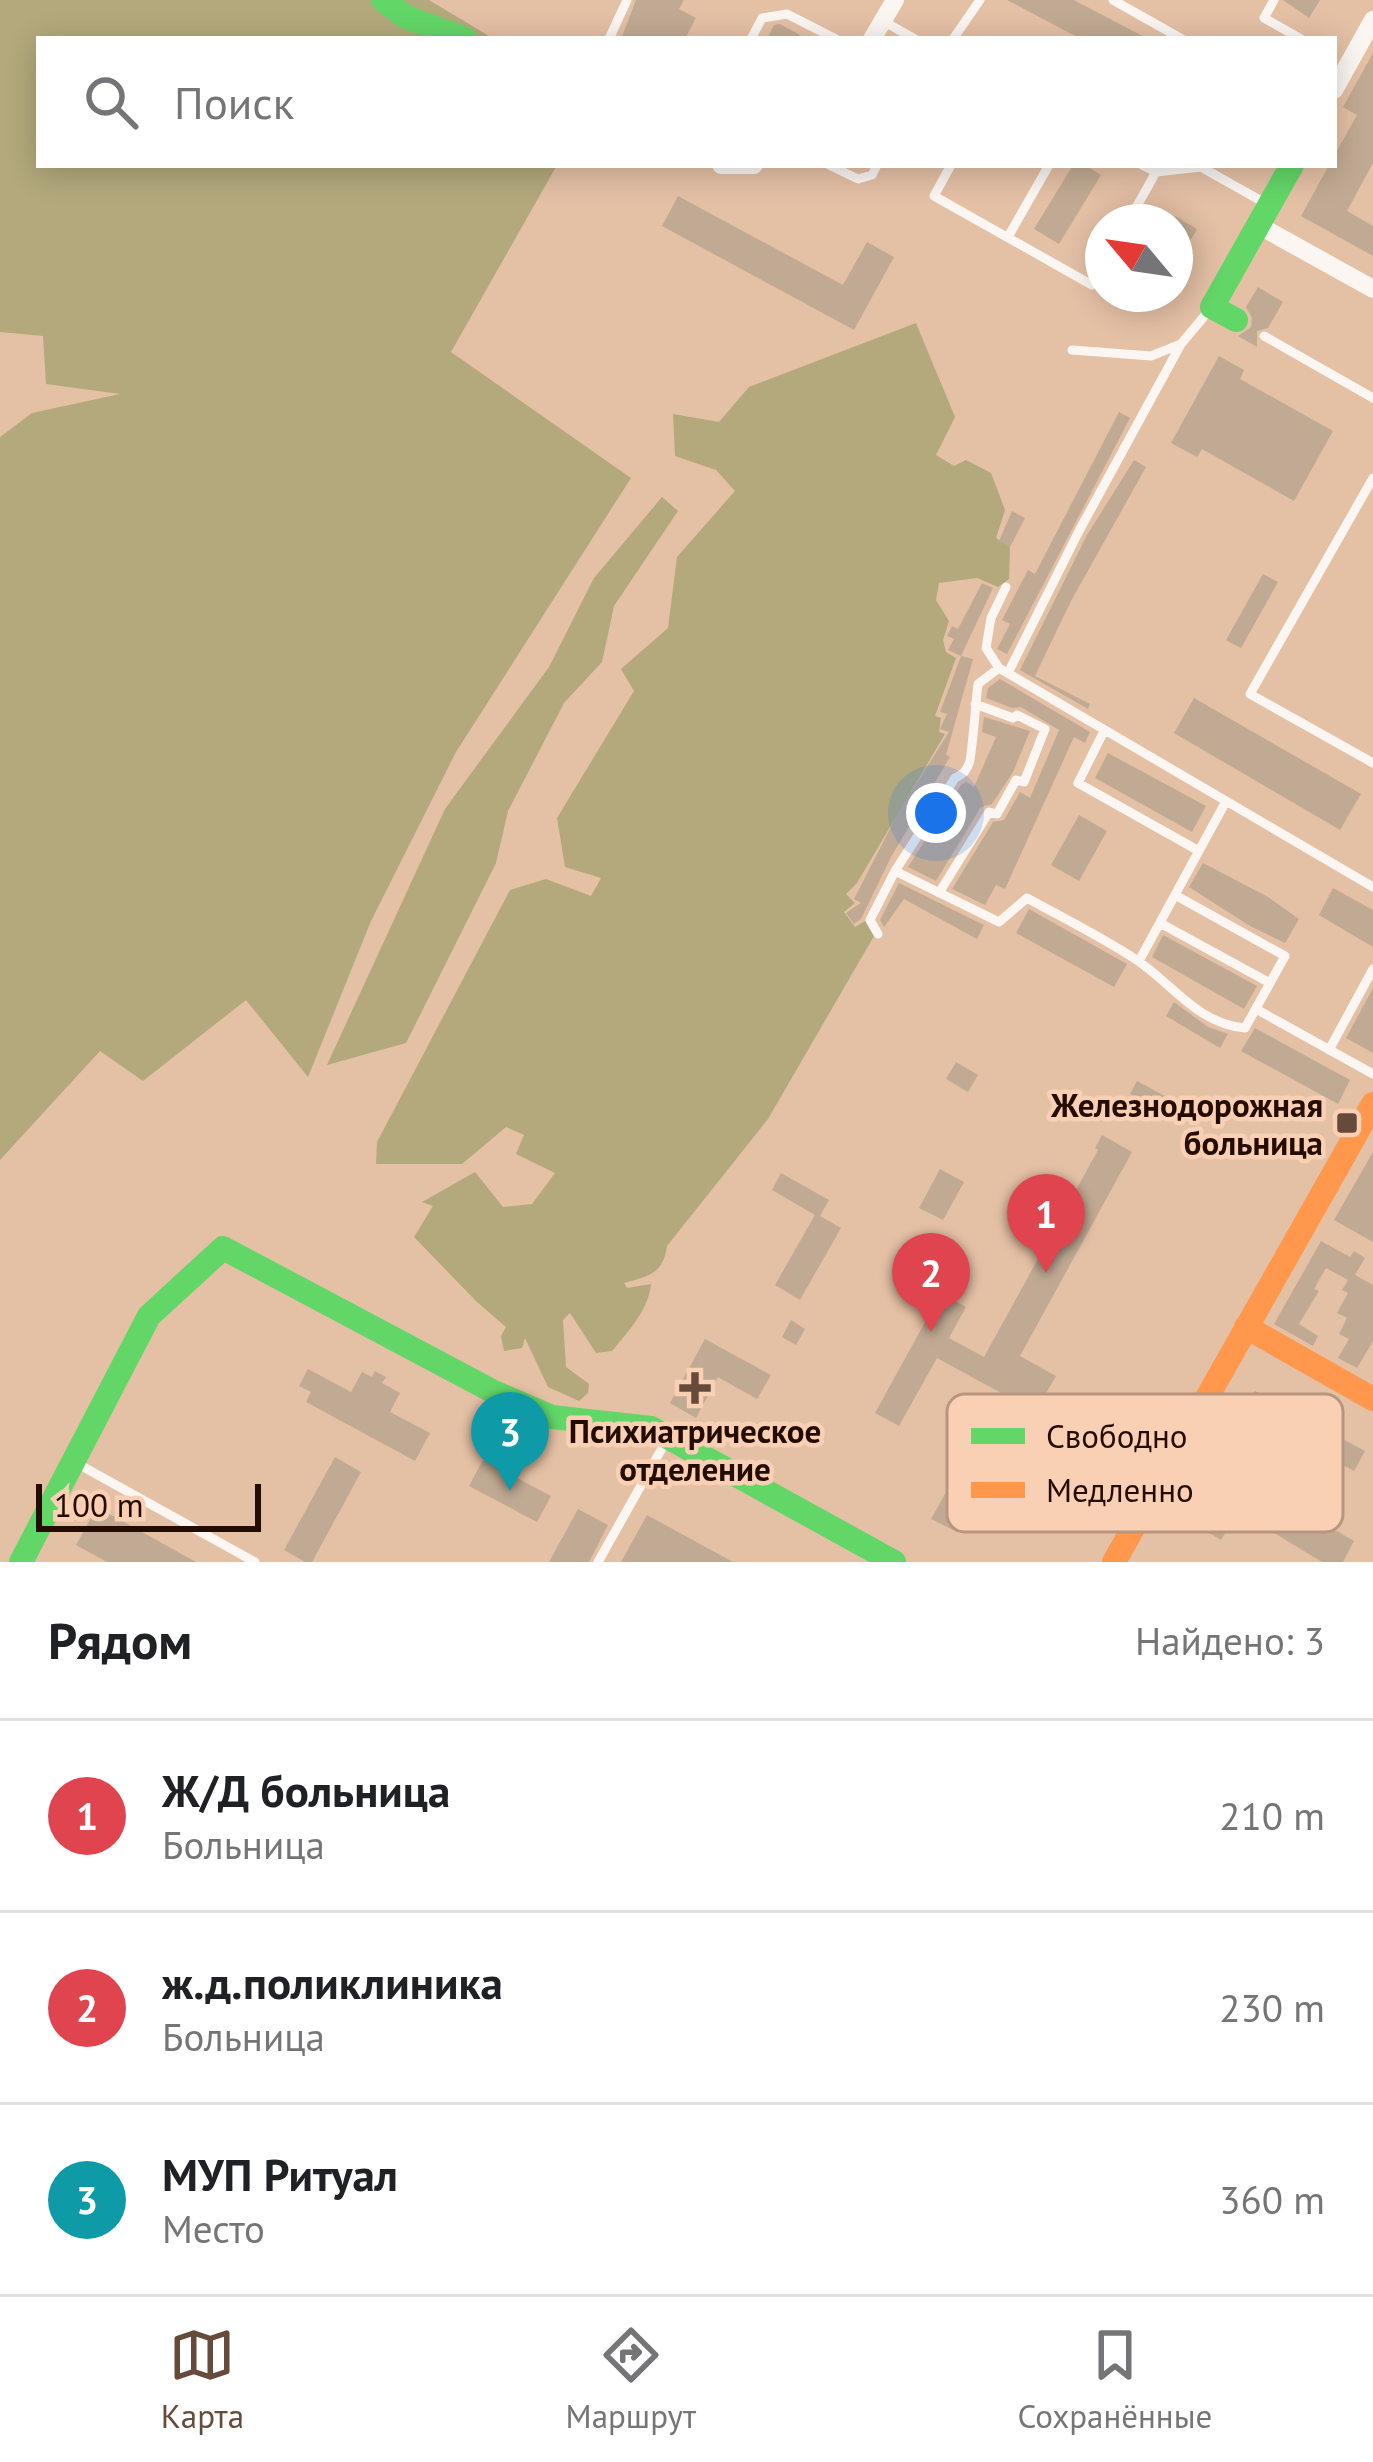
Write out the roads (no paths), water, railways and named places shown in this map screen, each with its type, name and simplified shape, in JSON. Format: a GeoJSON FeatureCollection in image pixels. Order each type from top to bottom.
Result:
{"type":"FeatureCollection","features":[{"type":"Feature","properties":{"kind":"street"},"geometry":{"type":"LineString","coordinates":[[383,0],[406,16],[457,36]]}},
{"type":"Feature","properties":{"kind":"street"},"geometry":{"type":"LineString","coordinates":[[874,36],[895,0]]}},
{"type":"Feature","properties":{"kind":"street"},"geometry":{"type":"LineString","coordinates":[[1341,62],[1373,20]]}},
{"type":"Feature","properties":{"kind":"street"},"geometry":{"type":"LineString","coordinates":[[1236,320],[1213,307],[1290,168]]}},
{"type":"Feature","properties":{"kind":"street"},"geometry":{"type":"LineString","coordinates":[[1264,215],[1373,289]]}},
{"type":"Feature","properties":{"kind":"street"},"geometry":{"type":"LineString","coordinates":[[1209,1394],[1364,1143],[1373,1104]]}},
{"type":"Feature","properties":{"kind":"street"},"geometry":{"type":"LineString","coordinates":[[21,1562],[148,1316],[223,1248],[552,1418],[659,1433],[894,1562]]}},
{"type":"Feature","properties":{"kind":"street"},"geometry":{"type":"LineString","coordinates":[[1246,1328],[1371,1392]]}},
{"type":"Feature","properties":{"kind":"street"},"geometry":{"type":"LineString","coordinates":[[1114,1562],[1131,1532]]}},
{"type":"Feature","properties":{"kind":"lane"},"geometry":{"type":"LineString","coordinates":[[612,36],[626,0]]}},
{"type":"Feature","properties":{"kind":"lane"},"geometry":{"type":"LineString","coordinates":[[955,36],[980,0]]}},
{"type":"Feature","properties":{"kind":"lane"},"geometry":{"type":"LineString","coordinates":[[1113,0],[1177,36]]}},
{"type":"Feature","properties":{"kind":"lane"},"geometry":{"type":"LineString","coordinates":[[1274,0],[1264,18],[1296,36]]}},
{"type":"Feature","properties":{"kind":"lane"},"geometry":{"type":"LineString","coordinates":[[753,36],[763,18],[787,14],[830,36]]}},
{"type":"Feature","properties":{"kind":"lane"},"geometry":{"type":"LineString","coordinates":[[883,21],[910,36]]}},
{"type":"Feature","properties":{"kind":"lane"},"geometry":{"type":"LineString","coordinates":[[835,168],[858,179],[872,175],[876,168]]}},
{"type":"Feature","properties":{"kind":"lane"},"geometry":{"type":"LineString","coordinates":[[949,168],[934,196],[1085,281]]}},
{"type":"Feature","properties":{"kind":"lane"},"geometry":{"type":"LineString","coordinates":[[1008,238],[1046,168]]}},
{"type":"Feature","properties":{"kind":"lane"},"geometry":{"type":"LineString","coordinates":[[1148,168],[1156,172],[1192,168]]}},
{"type":"Feature","properties":{"kind":"lane"},"geometry":{"type":"LineString","coordinates":[[1202,168],[1264,215]]}},
{"type":"Feature","properties":{"kind":"lane"},"geometry":{"type":"LineString","coordinates":[[1138,204],[1156,172]]}},
{"type":"Feature","properties":{"kind":"lane"},"geometry":{"type":"LineString","coordinates":[[878,934],[870,920],[895,871],[972,757],[969,743],[978,684],[1003,671],[1180,344],[1213,307]]}},
{"type":"Feature","properties":{"kind":"lane"},"geometry":{"type":"LineString","coordinates":[[1264,336],[1373,398]]}},
{"type":"Feature","properties":{"kind":"lane"},"geometry":{"type":"LineString","coordinates":[[1072,350],[1151,356],[1180,344]]}},
{"type":"Feature","properties":{"kind":"lane"},"geometry":{"type":"LineString","coordinates":[[1373,478],[1250,694],[1373,764]]}},
{"type":"Feature","properties":{"kind":"lane"},"geometry":{"type":"LineString","coordinates":[[1006,586],[991,617],[986,648],[1003,671],[1373,887]]}},
{"type":"Feature","properties":{"kind":"lane"},"geometry":{"type":"LineString","coordinates":[[939,893],[989,812],[997,814],[1016,780],[1024,782],[1045,729],[1017,715],[1013,718],[975,704]]}},
{"type":"Feature","properties":{"kind":"lane"},"geometry":{"type":"LineString","coordinates":[[1105,731],[1078,782],[1199,851]]}},
{"type":"Feature","properties":{"kind":"lane"},"geometry":{"type":"LineString","coordinates":[[1139,961],[1226,803]]}},
{"type":"Feature","properties":{"kind":"lane"},"geometry":{"type":"LineString","coordinates":[[895,871],[999,922],[1027,898],[1139,961],[1176,997],[1231,1027],[1245,1028],[1286,956],[1175,895]]}},
{"type":"Feature","properties":{"kind":"lane"},"geometry":{"type":"LineString","coordinates":[[1160,922],[1270,983]]}},
{"type":"Feature","properties":{"kind":"lane"},"geometry":{"type":"LineString","coordinates":[[1329,1050],[1373,969]]}},
{"type":"Feature","properties":{"kind":"lane"},"geometry":{"type":"LineString","coordinates":[[1256,1009],[1373,1074]]}},
{"type":"Feature","properties":{"kind":"lane"},"geometry":{"type":"LineString","coordinates":[[598,1562],[659,1433]]}},
{"type":"Feature","properties":{"kind":"lane"},"geometry":{"type":"LineString","coordinates":[[73,1461],[248,1560]]}},
{"type":"Feature","properties":{"kind":"place","name":"Железнодорожная больница"},"geometry":{"type":"Point","coordinates":[1347,1123]}},
{"type":"Feature","properties":{"kind":"place","name":"Ж/Д больница"},"geometry":{"type":"Point","coordinates":[1046,1273]}},
{"type":"Feature","properties":{"kind":"place","name":"ж.д.поликлиника"},"geometry":{"type":"Point","coordinates":[931,1332]}},
{"type":"Feature","properties":{"kind":"place","name":"Психиатрическое отделение"},"geometry":{"type":"Point","coordinates":[695,1388]}},
{"type":"Feature","properties":{"kind":"place","name":"МУП Ритуал"},"geometry":{"type":"Point","coordinates":[510,1491]}}]}
